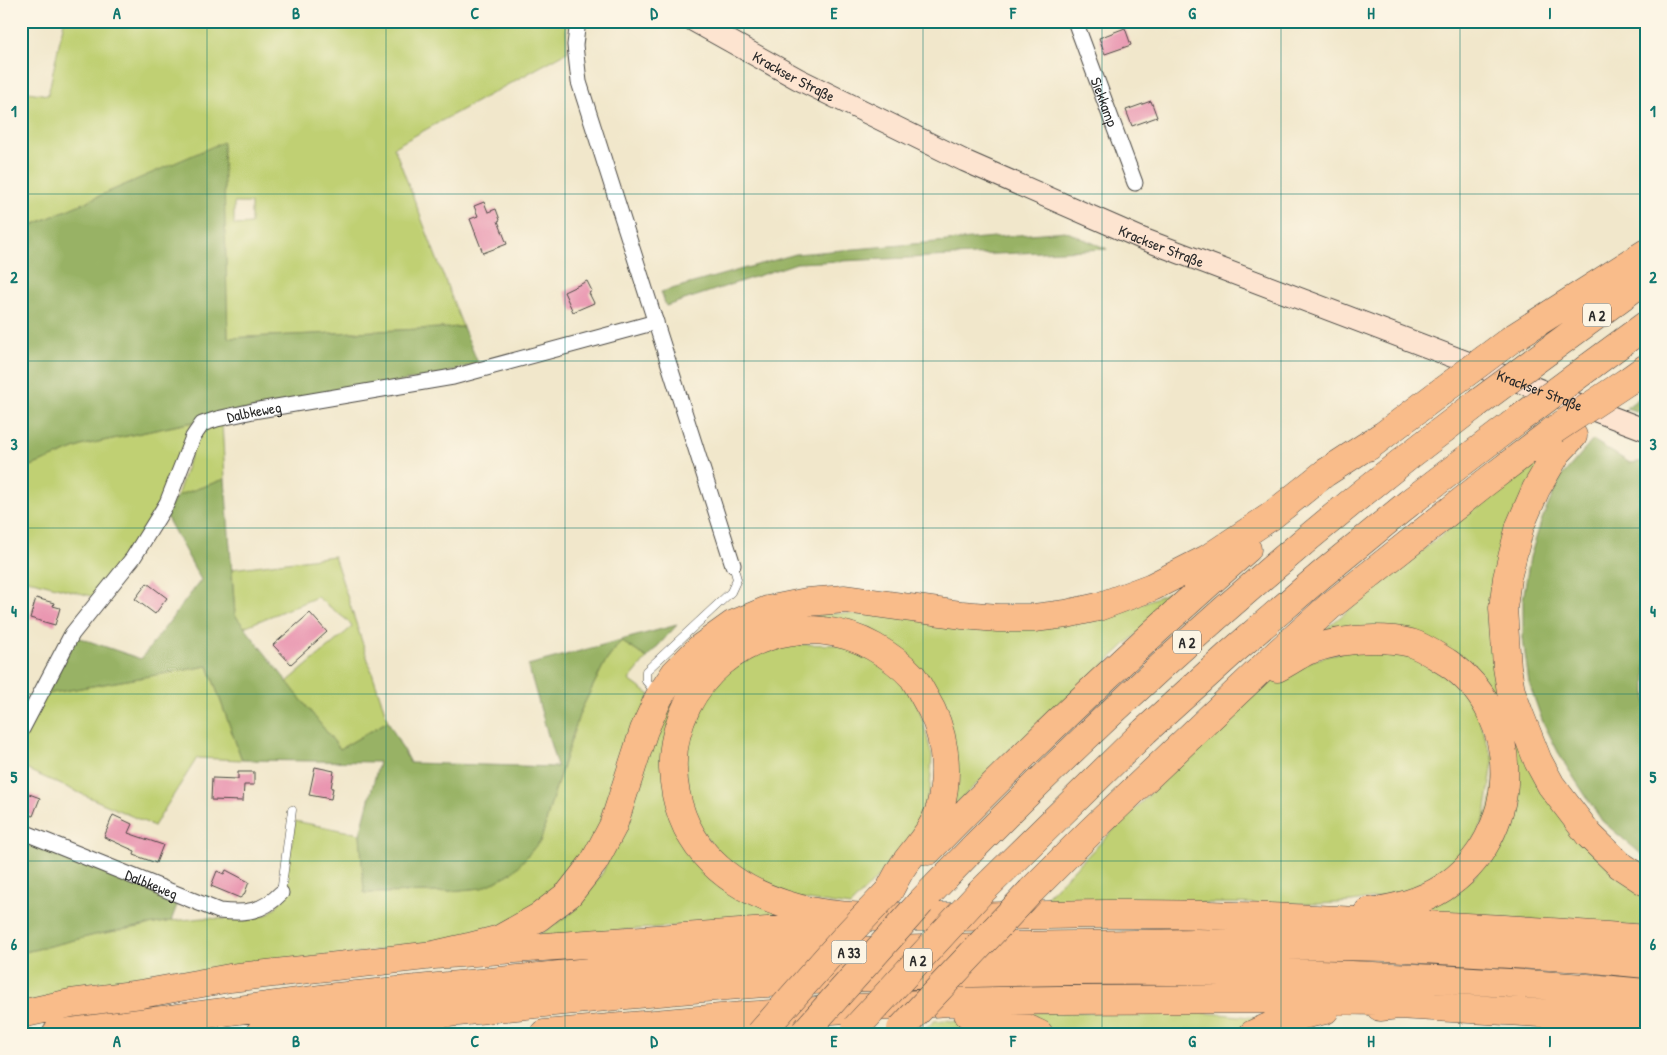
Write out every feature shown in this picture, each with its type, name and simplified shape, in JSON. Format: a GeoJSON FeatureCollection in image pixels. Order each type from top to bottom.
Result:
{"type":"FeatureCollection","features":[{"type":"Feature","properties":{"kind":"highway"},"geometry":{"type":"LineString","coordinates":[[760,1034],[836,947],[1010,767],[1181,607],[1288,514],[1382,436],[1513,338],[1646,253]]}},
{"type":"Feature","properties":{"kind":"highway","name":"A 2"},"geometry":{"type":"LineString","coordinates":[[804,1033],[930,910],[970,851],[1081,740],[1197,634],[1344,507],[1548,351],[1646,279]]}},
{"type":"Feature","properties":{"kind":"highway","name":"A 2"},"geometry":{"type":"LineString","coordinates":[[856,1023],[981,892],[1145,731],[1231,653],[1320,576],[1409,503],[1646,325]]}},
{"type":"Feature","properties":{"kind":"highway"},"geometry":{"type":"LineString","coordinates":[[899,1031],[1030,890],[1279,652],[1329,607],[1481,486],[1564,433],[1637,375]]}},
{"type":"Feature","properties":{"kind":"highway"},"geometry":{"type":"LineString","coordinates":[[1564,433],[1557,453],[1536,489],[1518,534],[1507,578],[1503,608],[1507,666],[1511,690],[1538,761],[1551,785],[1589,835],[1620,865],[1646,882]]}},
{"type":"Feature","properties":{"kind":"highway"},"geometry":{"type":"LineString","coordinates":[[434,955],[500,938],[539,918],[569,894],[594,862],[613,826],[644,730],[658,697],[675,673],[700,648],[732,625],[768,610],[806,602],[845,599],[962,616],[998,618],[1034,618],[1098,607],[1125,598],[1181,573],[1235,542],[1270,517],[1324,473],[1382,436]]}},
{"type":"Feature","properties":{"kind":"highway"},"geometry":{"type":"LineString","coordinates":[[889,891],[903,866],[918,847],[939,812],[944,786],[945,763],[941,735],[932,710],[912,677],[890,656],[867,643],[845,635],[818,630],[787,632],[761,639],[734,652],[710,672],[693,694],[683,715],[676,738],[672,765],[675,794],[682,818],[699,847],[731,880],[757,894],[785,905],[817,913],[857,917],[930,910]]}},
{"type":"Feature","properties":{"kind":"highway"},"geometry":{"type":"LineString","coordinates":[[1236,694],[1314,649],[1337,642],[1359,639],[1389,639],[1412,644],[1433,653],[1456,668],[1474,686],[1495,723],[1503,745],[1504,787],[1500,813],[1479,854],[1463,873],[1443,889],[1420,899],[1388,909],[1351,914],[1294,917]]}},
{"type":"Feature","properties":{"kind":"highway"},"geometry":{"type":"LineString","coordinates":[[21,1014],[71,1003],[141,994],[230,978],[434,955],[930,910],[1294,917],[1646,938]]}},
{"type":"Feature","properties":{"kind":"highway","name":"A 33"},"geometry":{"type":"LineString","coordinates":[[56,1034],[336,998],[650,966],[807,953],[1009,946],[1196,943],[1386,947],[1584,958],[1646,964]]}},
{"type":"Feature","properties":{"kind":"highway","name":"A 33"},"geometry":{"type":"LineString","coordinates":[[259,1034],[338,1024],[661,992],[782,982],[973,973],[1273,972],[1581,987],[1646,993]]}},
{"type":"Feature","properties":{"kind":"highway"},"geometry":{"type":"LineString","coordinates":[[856,1023],[948,1002],[1251,999],[1377,1001],[1398,1005],[1646,1019]]}},
{"type":"Feature","properties":{"kind":"highway"},"geometry":{"type":"LineString","coordinates":[[1254,1034],[1289,1018],[1316,1011],[1398,1005]]}},
{"type":"Feature","properties":{"kind":"highway"},"geometry":{"type":"LineString","coordinates":[[544,1034],[734,1016],[856,1023],[954,1012],[997,1018],[1039,1034]]}},
{"type":"Feature","properties":{"kind":"street"},"geometry":{"type":"LineString","coordinates":[[578,21],[575,45],[579,82],[733,565]]}},
{"type":"Feature","properties":{"kind":"street","name":"Krackser Straße"},"geometry":{"type":"LineString","coordinates":[[694,21],[798,79],[965,161],[1143,239],[1646,430]]}},
{"type":"Feature","properties":{"kind":"street","name":"Siekkamp"},"geometry":{"type":"LineString","coordinates":[[1075,21],[1135,183]]}},
{"type":"Feature","properties":{"kind":"street","name":"Dalbkeweg"},"geometry":{"type":"LineString","coordinates":[[21,732],[72,634],[133,558],[168,503],[194,437],[202,424],[217,418],[253,411],[453,378],[656,322]]}},
{"type":"Feature","properties":{"kind":"street","name":"Dalbkeweg"},"geometry":{"type":"LineString","coordinates":[[21,831],[219,911],[231,913],[252,912],[269,904],[281,893]]}},
{"type":"Feature","properties":{"kind":"lane"},"geometry":{"type":"LineString","coordinates":[[658,697],[646,681],[646,672],[731,592],[737,579],[733,565]]}},
{"type":"Feature","properties":{"kind":"lane"},"geometry":{"type":"LineString","coordinates":[[281,893],[292,810]]}},
{"type":"Feature","properties":{"kind":"green space"},"geometry":{"type":"Polygon","coordinates":[[[64,21],[566,21],[567,52],[394,147],[463,327],[228,338],[222,143],[21,230],[21,91],[48,95],[64,21]],[[234,203],[234,225],[251,224],[251,203],[234,203]]]}},
{"type":"Feature","properties":{"kind":"green space"},"geometry":{"type":"Polygon","coordinates":[[[223,142],[228,338],[463,327],[478,363],[443,374],[206,418],[84,445],[21,470],[21,230],[223,142]]]}},
{"type":"Feature","properties":{"kind":"green space"},"geometry":{"type":"Polygon","coordinates":[[[1065,231],[1107,249],[797,263],[666,306],[661,292],[796,254],[1065,231]]]}},
{"type":"Feature","properties":{"kind":"green space"},"geometry":{"type":"Polygon","coordinates":[[[1646,393],[1646,414],[1626,408],[1646,393]]]}},
{"type":"Feature","properties":{"kind":"green space"},"geometry":{"type":"Polygon","coordinates":[[[193,422],[166,492],[130,554],[95,597],[21,578],[21,470],[84,445],[193,422]]]}},
{"type":"Feature","properties":{"kind":"green space"},"geometry":{"type":"Polygon","coordinates":[[[222,422],[225,479],[177,496],[196,439],[205,428],[222,422]]]}},
{"type":"Feature","properties":{"kind":"green space"},"geometry":{"type":"Polygon","coordinates":[[[1593,440],[1630,463],[1646,461],[1646,858],[1602,821],[1561,758],[1542,720],[1529,683],[1523,639],[1523,600],[1530,557],[1542,519],[1560,478],[1593,440]]]}},
{"type":"Feature","properties":{"kind":"green space"},"geometry":{"type":"Polygon","coordinates":[[[1549,448],[1502,551],[1507,708],[1646,894],[1646,927],[1412,913],[1476,875],[1501,710],[1474,667],[1438,643],[1313,639],[1549,448]]]}},
{"type":"Feature","properties":{"kind":"green space"},"geometry":{"type":"Polygon","coordinates":[[[225,479],[235,615],[340,749],[388,721],[410,763],[557,767],[528,665],[677,625],[647,658],[621,641],[604,664],[580,712],[541,840],[514,871],[482,888],[440,892],[364,893],[360,834],[379,762],[242,760],[208,666],[46,694],[77,637],[141,659],[201,580],[165,514],[177,496],[225,479]]]}},
{"type":"Feature","properties":{"kind":"green space"},"geometry":{"type":"Polygon","coordinates":[[[334,556],[388,721],[340,749],[287,682],[352,627],[348,621],[317,597],[244,627],[235,615],[232,569],[334,556]]]}},
{"type":"Feature","properties":{"kind":"green space"},"geometry":{"type":"Polygon","coordinates":[[[1190,584],[949,810],[921,672],[782,619],[832,613],[898,616],[1120,612],[1190,584]]]}},
{"type":"Feature","properties":{"kind":"green space"},"geometry":{"type":"Polygon","coordinates":[[[621,641],[647,658],[629,680],[650,695],[600,834],[546,902],[490,933],[21,1006],[21,953],[99,934],[171,921],[204,918],[247,920],[268,914],[277,906],[286,891],[295,821],[360,834],[365,893],[440,892],[481,888],[514,871],[541,840],[580,712],[604,664],[621,641]]]}},
{"type":"Feature","properties":{"kind":"green space"},"geometry":{"type":"Polygon","coordinates":[[[780,644],[848,645],[905,678],[920,710],[932,756],[930,790],[916,830],[882,873],[850,906],[793,898],[727,862],[703,834],[691,806],[684,765],[687,735],[702,701],[725,671],[780,644]]]}},
{"type":"Feature","properties":{"kind":"green space"},"geometry":{"type":"Polygon","coordinates":[[[1383,650],[1412,655],[1469,692],[1496,767],[1490,807],[1472,845],[1441,878],[1407,893],[1352,902],[1319,904],[1063,902],[1043,900],[1205,739],[1239,707],[1273,681],[1311,661],[1344,651],[1383,650]]]}},
{"type":"Feature","properties":{"kind":"green space"},"geometry":{"type":"Polygon","coordinates":[[[702,657],[673,713],[680,834],[795,917],[536,937],[574,911],[603,872],[654,733],[677,683],[702,657]]]}},
{"type":"Feature","properties":{"kind":"green space"},"geometry":{"type":"Polygon","coordinates":[[[208,666],[242,760],[197,758],[154,826],[21,767],[21,742],[46,694],[208,666]]]}},
{"type":"Feature","properties":{"kind":"green space"},"geometry":{"type":"Polygon","coordinates":[[[21,838],[179,900],[171,921],[99,934],[21,953],[21,838]]]}},
{"type":"Feature","properties":{"kind":"green space"},"geometry":{"type":"Polygon","coordinates":[[[1028,1012],[1197,1012],[1262,1018],[1236,1034],[1055,1034],[1037,1022],[1028,1012]]]}},
{"type":"Feature","properties":{"kind":"green space"},"geometry":{"type":"Polygon","coordinates":[[[946,1020],[981,1025],[1013,1034],[920,1034],[934,1021],[946,1020]]]}},
{"type":"Feature","properties":{"kind":"building"},"geometry":{"type":"Polygon","coordinates":[[[1125,28],[1131,45],[1105,54],[1099,38],[1125,28]]]}},
{"type":"Feature","properties":{"kind":"building"},"geometry":{"type":"Polygon","coordinates":[[[1151,101],[1157,117],[1132,126],[1126,110],[1151,101]]]}},
{"type":"Feature","properties":{"kind":"building"},"geometry":{"type":"Polygon","coordinates":[[[484,202],[488,212],[496,209],[500,220],[498,221],[507,244],[483,253],[470,219],[478,216],[474,206],[484,202]]]}},
{"type":"Feature","properties":{"kind":"building"},"geometry":{"type":"Polygon","coordinates":[[[587,281],[592,291],[589,293],[594,303],[573,312],[564,292],[587,281]]]}},
{"type":"Feature","properties":{"kind":"building"},"geometry":{"type":"Polygon","coordinates":[[[147,583],[167,598],[155,614],[135,599],[147,583]]]}},
{"type":"Feature","properties":{"kind":"building"},"geometry":{"type":"Polygon","coordinates":[[[36,598],[54,603],[53,606],[60,608],[55,625],[30,618],[36,598]]]}},
{"type":"Feature","properties":{"kind":"building"},"geometry":{"type":"Polygon","coordinates":[[[310,613],[327,632],[291,664],[273,645],[310,613]]]}},
{"type":"Feature","properties":{"kind":"building"},"geometry":{"type":"Polygon","coordinates":[[[315,767],[334,771],[331,799],[309,795],[315,767]]]}},
{"type":"Feature","properties":{"kind":"building"},"geometry":{"type":"Polygon","coordinates":[[[238,772],[254,772],[254,785],[244,785],[243,801],[211,800],[212,778],[238,779],[238,772]]]}},
{"type":"Feature","properties":{"kind":"building"},"geometry":{"type":"Polygon","coordinates":[[[21,791],[40,798],[33,816],[21,811],[21,791]]]}},
{"type":"Feature","properties":{"kind":"building"},"geometry":{"type":"Polygon","coordinates":[[[113,815],[132,824],[128,833],[163,845],[156,863],[134,855],[135,851],[104,837],[113,815]]]}},
{"type":"Feature","properties":{"kind":"building"},"geometry":{"type":"Polygon","coordinates":[[[226,870],[249,882],[244,895],[240,898],[211,886],[217,871],[224,874],[226,870]]]}}]}
